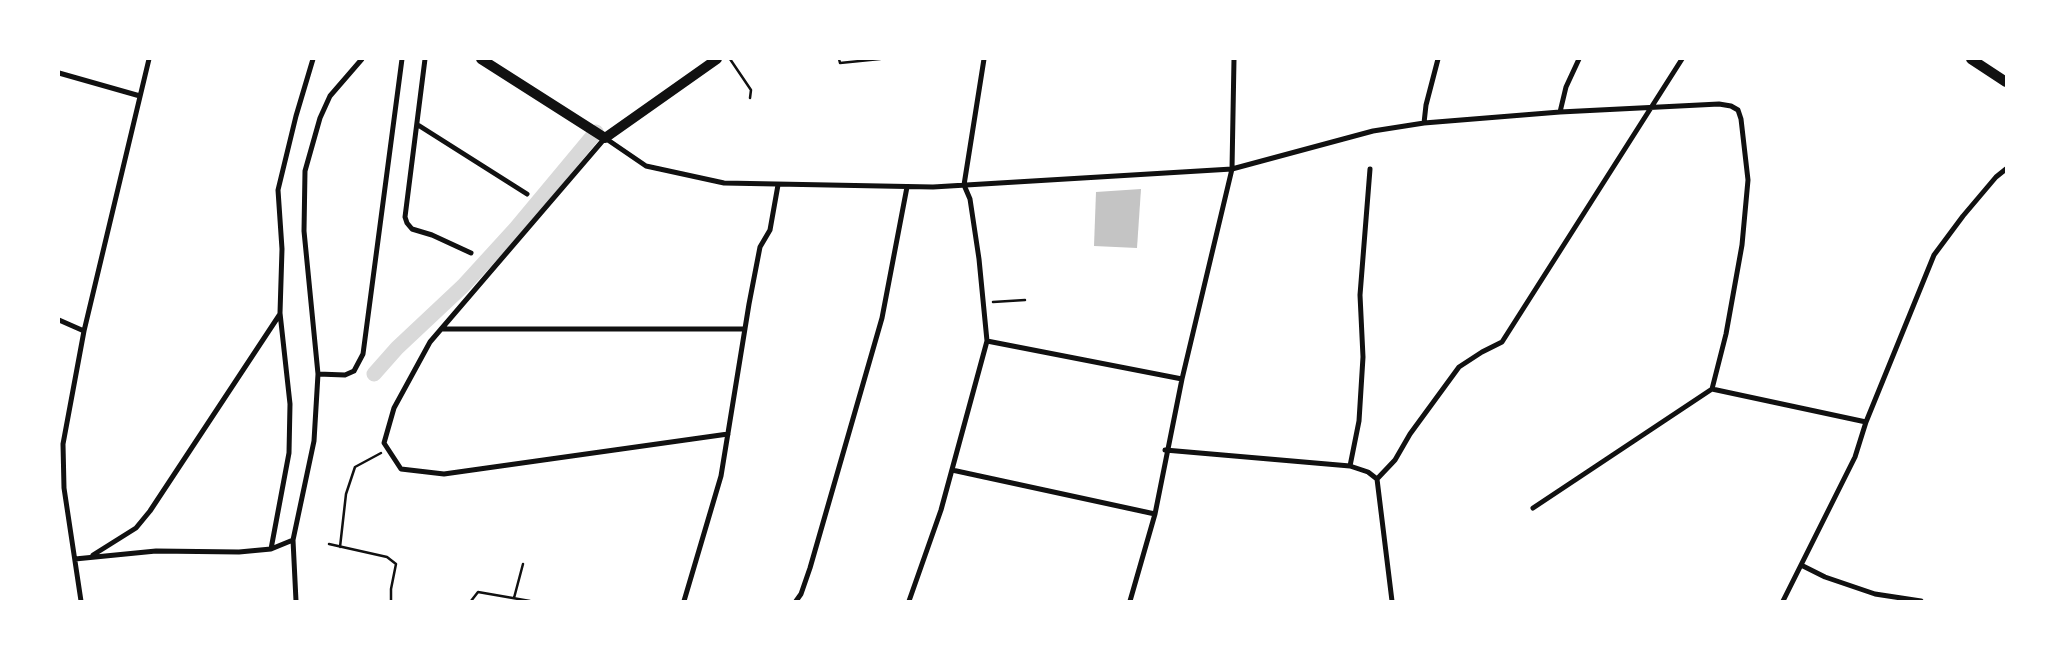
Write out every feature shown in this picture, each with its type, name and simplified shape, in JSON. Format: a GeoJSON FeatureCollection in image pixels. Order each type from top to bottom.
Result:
{"type":"FeatureCollection","features":[{"type":"Feature","properties":{"kind":"main road"},"geometry":{"type":"LineString","coordinates":[[481,59],[605,138],[717,59]]}},
{"type":"Feature","properties":{"kind":"main road"},"geometry":{"type":"LineString","coordinates":[[1971,59],[2006,82]]}},
{"type":"Feature","properties":{"kind":"street"},"geometry":{"type":"LineString","coordinates":[[80,601],[64,488],[63,444],[84,331],[149,59]]}},
{"type":"Feature","properties":{"kind":"street"},"geometry":{"type":"LineString","coordinates":[[271,549],[289,453],[290,404],[280,313],[282,248],[278,190],[296,116],[313,59]]}},
{"type":"Feature","properties":{"kind":"street"},"geometry":{"type":"LineString","coordinates":[[296,601],[293,540],[314,441],[318,374],[304,231],[305,171],[320,118],[330,96],[362,59]]}},
{"type":"Feature","properties":{"kind":"street"},"geometry":{"type":"LineString","coordinates":[[318,374],[345,375],[354,370],[363,354],[402,59]]}},
{"type":"Feature","properties":{"kind":"street"},"geometry":{"type":"LineString","coordinates":[[425,59],[418,125],[411,166],[407,223],[412,229],[432,235],[471,254]]}},
{"type":"Feature","properties":{"kind":"street"},"geometry":{"type":"LineString","coordinates":[[910,601],[941,510],[987,341],[984,303],[970,199],[964,185],[984,59]]}},
{"type":"Feature","properties":{"kind":"street"},"geometry":{"type":"LineString","coordinates":[[1130,601],[1155,514],[1182,379],[1232,170],[1234,59]]}},
{"type":"Feature","properties":{"kind":"street"},"geometry":{"type":"LineString","coordinates":[[1424,122],[1426,105],[1438,59]]}},
{"type":"Feature","properties":{"kind":"street"},"geometry":{"type":"LineString","coordinates":[[1560,112],[1566,87],[1579,59]]}},
{"type":"Feature","properties":{"kind":"street"},"geometry":{"type":"LineString","coordinates":[[1376,479],[1395,460],[1410,434],[1459,367],[1502,342],[1682,59]]}},
{"type":"Feature","properties":{"kind":"street"},"geometry":{"type":"LineString","coordinates":[[59,73],[140,96]]}},
{"type":"Feature","properties":{"kind":"street"},"geometry":{"type":"LineString","coordinates":[[728,434],[444,474],[401,470],[384,443],[394,408],[430,342],[605,138],[646,166],[724,183],[907,187],[1232,170],[1373,131],[1424,122],[1560,112],[1719,104],[1731,106],[1738,110],[1741,118],[1748,180],[1742,246],[1726,334],[1712,390],[1533,508]]}},
{"type":"Feature","properties":{"kind":"street"},"geometry":{"type":"LineString","coordinates":[[418,125],[527,194]]}},
{"type":"Feature","properties":{"kind":"street"},"geometry":{"type":"LineString","coordinates":[[1350,466],[1359,422],[1363,357],[1360,295],[1370,169]]}},
{"type":"Feature","properties":{"kind":"street"},"geometry":{"type":"LineString","coordinates":[[1783,601],[1855,457],[1866,422],[1934,255],[1962,216],[1996,177],[2006,169]]}},
{"type":"Feature","properties":{"kind":"street"},"geometry":{"type":"LineString","coordinates":[[684,601],[721,476],[744,329],[760,247],[770,230],[778,185]]}},
{"type":"Feature","properties":{"kind":"street"},"geometry":{"type":"LineString","coordinates":[[796,601],[801,594],[810,568],[882,318],[907,187]]}},
{"type":"Feature","properties":{"kind":"street"},"geometry":{"type":"LineString","coordinates":[[92,556],[136,528],[150,511],[280,313]]}},
{"type":"Feature","properties":{"kind":"street"},"geometry":{"type":"LineString","coordinates":[[59,320],[84,331]]}},
{"type":"Feature","properties":{"kind":"street"},"geometry":{"type":"LineString","coordinates":[[441,329],[744,329]]}},
{"type":"Feature","properties":{"kind":"street"},"geometry":{"type":"LineString","coordinates":[[987,341],[1182,379]]}},
{"type":"Feature","properties":{"kind":"street"},"geometry":{"type":"LineString","coordinates":[[1712,390],[1866,422]]}},
{"type":"Feature","properties":{"kind":"street"},"geometry":{"type":"LineString","coordinates":[[1164,450],[1350,466],[1368,472],[1376,479],[1392,601]]}},
{"type":"Feature","properties":{"kind":"street"},"geometry":{"type":"LineString","coordinates":[[952,470],[1155,514]]}},
{"type":"Feature","properties":{"kind":"street"},"geometry":{"type":"LineString","coordinates":[[75,558],[156,551],[239,552],[271,549],[293,540]]}},
{"type":"Feature","properties":{"kind":"street"},"geometry":{"type":"LineString","coordinates":[[1800,565],[1824,578],[1875,594],[1921,601]]}},
{"type":"Feature","properties":{"kind":"path"},"geometry":{"type":"LineString","coordinates":[[730,59],[752,90],[750,98]]}},
{"type":"Feature","properties":{"kind":"path"},"geometry":{"type":"LineString","coordinates":[[839,59],[840,63],[880,59]]}},
{"type":"Feature","properties":{"kind":"path"},"geometry":{"type":"LineString","coordinates":[[984,303],[1024,300]]}},
{"type":"Feature","properties":{"kind":"path"},"geometry":{"type":"LineString","coordinates":[[340,547],[346,494],[355,468],[378,456],[386,447]]}},
{"type":"Feature","properties":{"kind":"path"},"geometry":{"type":"LineString","coordinates":[[328,544],[387,557],[396,564],[391,589],[392,601]]}},
{"type":"Feature","properties":{"kind":"path"},"geometry":{"type":"LineString","coordinates":[[514,598],[522,564]]}},
{"type":"Feature","properties":{"kind":"path"},"geometry":{"type":"LineString","coordinates":[[472,601],[478,592],[530,601]]}},
{"type":"Feature","properties":{"kind":"building"},"geometry":{"type":"Polygon","coordinates":[[[1141,189],[1137,248],[1094,246],[1096,192],[1141,189]]]}},
{"type":"Feature","properties":{"kind":"waterway"},"geometry":{"type":"LineString","coordinates":[[374,374],[397,348],[463,286],[516,228],[596,132]]}}]}
